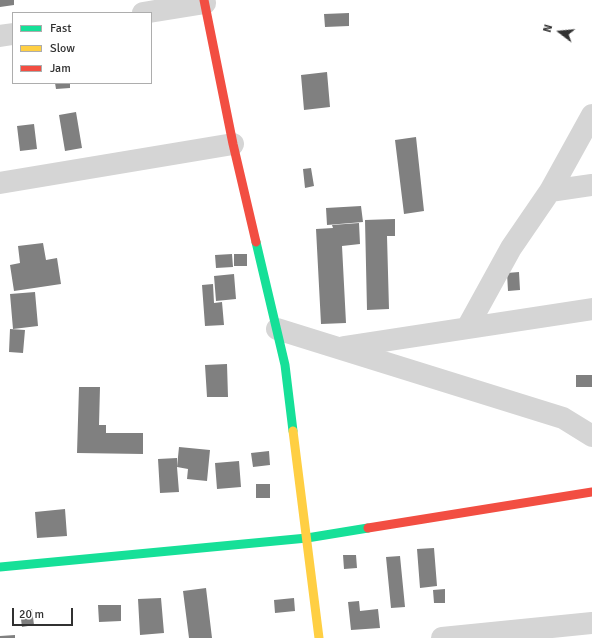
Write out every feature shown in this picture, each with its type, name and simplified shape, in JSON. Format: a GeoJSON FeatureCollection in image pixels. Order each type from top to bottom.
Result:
{"type":"FeatureCollection","features":[{"type":"Feature","properties":{"kind":"street"},"geometry":{"type":"LineString","coordinates":[[150,12],[205,2],[233,144],[285,365],[319,638]]}},
{"type":"Feature","properties":{"kind":"street"},"geometry":{"type":"LineString","coordinates":[[0,36],[12,34]]}},
{"type":"Feature","properties":{"kind":"street"},"geometry":{"type":"LineString","coordinates":[[468,328],[511,248],[550,191],[592,115]]}},
{"type":"Feature","properties":{"kind":"street"},"geometry":{"type":"LineString","coordinates":[[0,183],[233,144]]}},
{"type":"Feature","properties":{"kind":"street"},"geometry":{"type":"LineString","coordinates":[[550,191],[592,185]]}},
{"type":"Feature","properties":{"kind":"street"},"geometry":{"type":"LineString","coordinates":[[338,348],[592,309]]}},
{"type":"Feature","properties":{"kind":"street"},"geometry":{"type":"LineString","coordinates":[[276,329],[563,418],[592,436]]}},
{"type":"Feature","properties":{"kind":"street"},"geometry":{"type":"LineString","coordinates":[[0,567],[307,538],[592,492]]}},
{"type":"Feature","properties":{"kind":"street"},"geometry":{"type":"LineString","coordinates":[[442,638],[592,623]]}},
{"type":"Feature","properties":{"kind":"building"},"geometry":{"type":"Polygon","coordinates":[[[0,0],[14,0],[14,5],[0,7],[0,0]]]}},
{"type":"Feature","properties":{"kind":"building"},"geometry":{"type":"Polygon","coordinates":[[[349,13],[349,26],[325,27],[324,14],[349,13]]]}},
{"type":"Feature","properties":{"kind":"building"},"geometry":{"type":"Polygon","coordinates":[[[327,72],[330,107],[304,110],[301,75],[327,72]]]}},
{"type":"Feature","properties":{"kind":"building"},"geometry":{"type":"Polygon","coordinates":[[[55,84],[70,84],[70,88],[56,89],[55,84]]]}},
{"type":"Feature","properties":{"kind":"building"},"geometry":{"type":"Polygon","coordinates":[[[76,112],[82,148],[65,151],[59,115],[76,112]]]}},
{"type":"Feature","properties":{"kind":"building"},"geometry":{"type":"Polygon","coordinates":[[[34,124],[37,149],[20,151],[17,126],[34,124]]]}},
{"type":"Feature","properties":{"kind":"building"},"geometry":{"type":"Polygon","coordinates":[[[416,137],[424,211],[404,214],[395,140],[416,137]]]}},
{"type":"Feature","properties":{"kind":"building"},"geometry":{"type":"Polygon","coordinates":[[[311,168],[314,186],[305,188],[303,169],[311,168]]]}},
{"type":"Feature","properties":{"kind":"building"},"geometry":{"type":"Polygon","coordinates":[[[361,206],[363,222],[327,225],[326,208],[361,206]]]}},
{"type":"Feature","properties":{"kind":"building"},"geometry":{"type":"Polygon","coordinates":[[[395,219],[395,236],[387,236],[389,309],[367,310],[365,220],[395,219]]]}},
{"type":"Feature","properties":{"kind":"building"},"geometry":{"type":"Polygon","coordinates":[[[359,223],[360,244],[342,246],[346,323],[321,324],[316,229],[333,228],[332,225],[359,223]]]}},
{"type":"Feature","properties":{"kind":"building"},"geometry":{"type":"Polygon","coordinates":[[[43,243],[46,260],[57,258],[61,284],[14,291],[10,265],[20,263],[18,246],[43,243]]]}},
{"type":"Feature","properties":{"kind":"building"},"geometry":{"type":"Polygon","coordinates":[[[232,254],[233,267],[216,268],[215,255],[232,254]]]}},
{"type":"Feature","properties":{"kind":"building"},"geometry":{"type":"Polygon","coordinates":[[[234,254],[247,254],[247,266],[234,266],[234,254]]]}},
{"type":"Feature","properties":{"kind":"building"},"geometry":{"type":"Polygon","coordinates":[[[519,272],[520,290],[508,291],[507,273],[519,272]]]}},
{"type":"Feature","properties":{"kind":"building"},"geometry":{"type":"Polygon","coordinates":[[[234,274],[236,299],[216,301],[214,276],[234,274]]]}},
{"type":"Feature","properties":{"kind":"building"},"geometry":{"type":"Polygon","coordinates":[[[213,284],[214,303],[222,302],[224,325],[205,326],[202,285],[213,284]]]}},
{"type":"Feature","properties":{"kind":"building"},"geometry":{"type":"Polygon","coordinates":[[[35,292],[38,326],[13,329],[10,294],[35,292]]]}},
{"type":"Feature","properties":{"kind":"building"},"geometry":{"type":"Polygon","coordinates":[[[10,329],[25,330],[23,353],[9,352],[10,329]]]}},
{"type":"Feature","properties":{"kind":"building"},"geometry":{"type":"Polygon","coordinates":[[[227,364],[228,397],[207,397],[205,365],[227,364]]]}},
{"type":"Feature","properties":{"kind":"building"},"geometry":{"type":"Polygon","coordinates":[[[576,375],[592,375],[592,387],[576,387],[576,375]]]}},
{"type":"Feature","properties":{"kind":"building"},"geometry":{"type":"Polygon","coordinates":[[[79,387],[100,387],[99,425],[106,425],[106,433],[143,433],[143,454],[77,453],[79,387]]]}},
{"type":"Feature","properties":{"kind":"building"},"geometry":{"type":"Polygon","coordinates":[[[179,447],[210,450],[207,481],[187,479],[188,469],[177,467],[179,447]]]}},
{"type":"Feature","properties":{"kind":"building"},"geometry":{"type":"Polygon","coordinates":[[[269,451],[270,465],[253,467],[251,453],[269,451]]]}},
{"type":"Feature","properties":{"kind":"building"},"geometry":{"type":"Polygon","coordinates":[[[177,458],[179,492],[160,493],[158,459],[177,458]]]}},
{"type":"Feature","properties":{"kind":"building"},"geometry":{"type":"Polygon","coordinates":[[[239,461],[241,487],[217,489],[215,463],[239,461]]]}},
{"type":"Feature","properties":{"kind":"building"},"geometry":{"type":"Polygon","coordinates":[[[256,484],[270,484],[270,498],[256,498],[256,484]]]}},
{"type":"Feature","properties":{"kind":"building"},"geometry":{"type":"Polygon","coordinates":[[[65,509],[67,536],[37,538],[35,512],[65,509]]]}},
{"type":"Feature","properties":{"kind":"building"},"geometry":{"type":"Polygon","coordinates":[[[434,548],[437,586],[420,588],[417,549],[434,548]]]}},
{"type":"Feature","properties":{"kind":"building"},"geometry":{"type":"Polygon","coordinates":[[[343,555],[356,555],[357,568],[344,569],[343,555]]]}},
{"type":"Feature","properties":{"kind":"building"},"geometry":{"type":"Polygon","coordinates":[[[400,556],[405,607],[391,608],[386,557],[400,556]]]}},
{"type":"Feature","properties":{"kind":"building"},"geometry":{"type":"Polygon","coordinates":[[[206,588],[212,638],[189,638],[183,591],[206,588]]]}},
{"type":"Feature","properties":{"kind":"building"},"geometry":{"type":"Polygon","coordinates":[[[445,589],[445,603],[434,603],[433,590],[445,589]]]}},
{"type":"Feature","properties":{"kind":"building"},"geometry":{"type":"Polygon","coordinates":[[[161,598],[164,633],[140,635],[138,599],[161,598]]]}},
{"type":"Feature","properties":{"kind":"building"},"geometry":{"type":"Polygon","coordinates":[[[294,598],[295,611],[275,613],[274,600],[294,598]]]}},
{"type":"Feature","properties":{"kind":"building"},"geometry":{"type":"Polygon","coordinates":[[[359,601],[360,611],[378,609],[380,628],[351,630],[348,602],[359,601]]]}},
{"type":"Feature","properties":{"kind":"building"},"geometry":{"type":"Polygon","coordinates":[[[98,605],[121,605],[121,621],[99,622],[98,605]]]}},
{"type":"Feature","properties":{"kind":"building"},"geometry":{"type":"Polygon","coordinates":[[[32,609],[34,625],[22,627],[20,611],[32,609]]]}},
{"type":"Feature","properties":{"kind":"building"},"geometry":{"type":"Polygon","coordinates":[[[15,635],[15,638],[0,638],[0,636],[15,635]]]}},
{"type":"Feature","properties":{"kind":"traffic: fast"},"geometry":{"type":"LineString","coordinates":[[256,242],[285,365],[293,431]]}},
{"type":"Feature","properties":{"kind":"traffic: fast"},"geometry":{"type":"LineString","coordinates":[[0,567],[307,538],[368,528]]}},
{"type":"Feature","properties":{"kind":"traffic: slow"},"geometry":{"type":"LineString","coordinates":[[293,431],[319,638]]}},
{"type":"Feature","properties":{"kind":"traffic: jam"},"geometry":{"type":"LineString","coordinates":[[204,0],[233,144],[256,242]]}},
{"type":"Feature","properties":{"kind":"traffic: jam"},"geometry":{"type":"LineString","coordinates":[[368,528],[592,492]]}}]}
